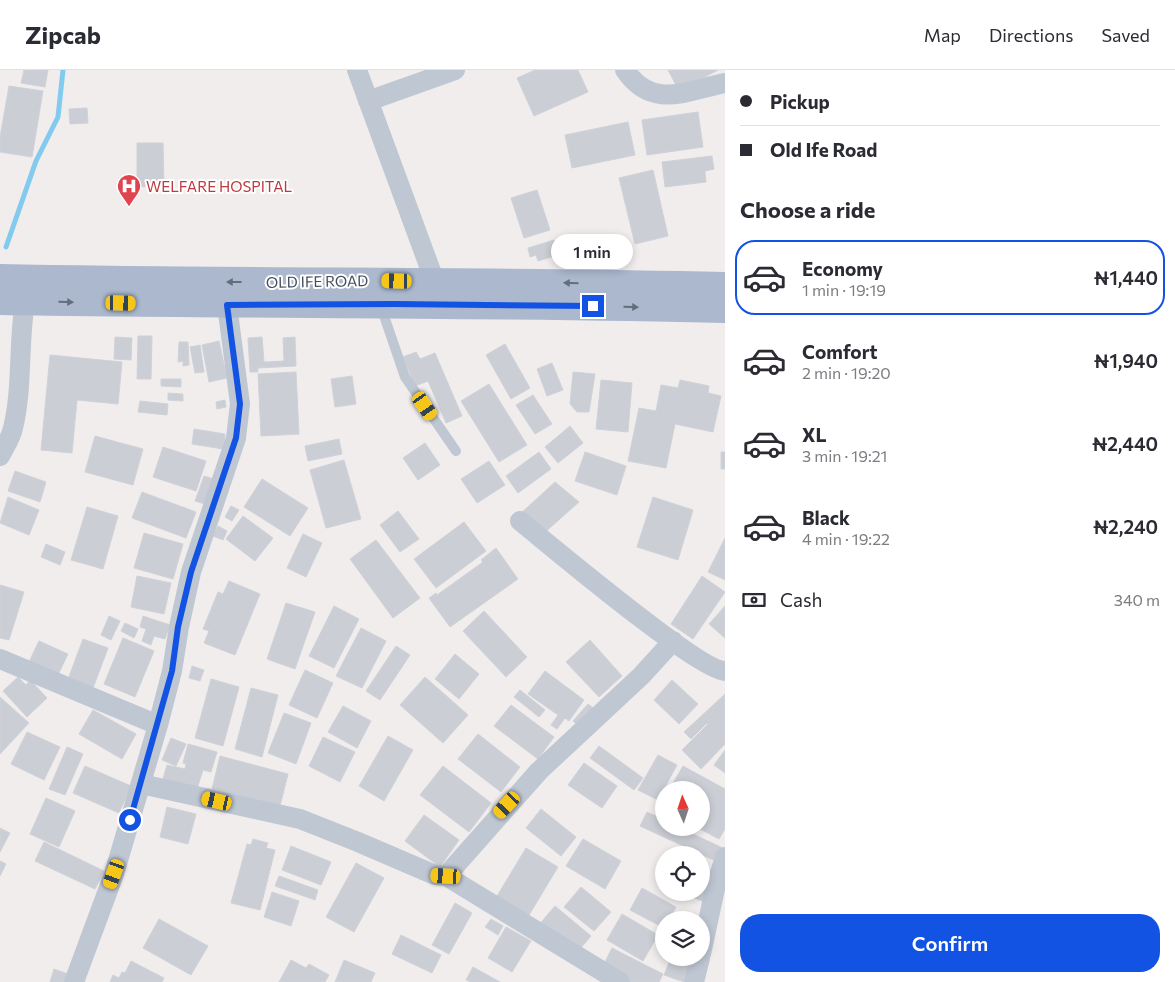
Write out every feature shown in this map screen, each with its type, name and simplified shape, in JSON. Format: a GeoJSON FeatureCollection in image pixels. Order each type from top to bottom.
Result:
{"type":"FeatureCollection","features":[{"type":"Feature","properties":{"kind":"main road","name":"OLD IFE ROAD"},"geometry":{"type":"LineString","coordinates":[[0,278],[160,292],[227,305],[379,304],[725,309]]}},
{"type":"Feature","properties":{"kind":"main road","name":"OLD IFE ROAD"},"geometry":{"type":"LineString","coordinates":[[12,301],[160,292],[435,282],[725,286]]}},
{"type":"Feature","properties":{"kind":"street"},"geometry":{"type":"LineString","coordinates":[[357,70],[435,282]]}},
{"type":"Feature","properties":{"kind":"street"},"geometry":{"type":"LineString","coordinates":[[368,101],[454,70]]}},
{"type":"Feature","properties":{"kind":"street"},"geometry":{"type":"LineString","coordinates":[[625,70],[633,82],[647,91],[665,97],[725,83]]}},
{"type":"Feature","properties":{"kind":"street"},"geometry":{"type":"LineString","coordinates":[[0,456],[13,430],[19,387],[20,328],[12,301]]}},
{"type":"Feature","properties":{"kind":"street"},"geometry":{"type":"LineString","coordinates":[[74,982],[114,874],[141,784],[172,671],[178,627],[191,572],[236,438],[240,404],[227,305]]}},
{"type":"Feature","properties":{"kind":"street"},"geometry":{"type":"LineString","coordinates":[[520,521],[673,641],[710,667],[725,671]]}},
{"type":"Feature","properties":{"kind":"street"},"geometry":{"type":"LineString","coordinates":[[446,876],[540,771],[641,676],[673,641]]}},
{"type":"Feature","properties":{"kind":"street"},"geometry":{"type":"LineString","coordinates":[[0,658],[158,725]]}},
{"type":"Feature","properties":{"kind":"street"},"geometry":{"type":"LineString","coordinates":[[141,784],[300,819],[435,876],[446,876],[620,982]]}},
{"type":"Feature","properties":{"kind":"street"},"geometry":{"type":"LineString","coordinates":[[710,913],[725,857]]}},
{"type":"Feature","properties":{"kind":"street"},"geometry":{"type":"LineString","coordinates":[[694,982],[698,966]]}},
{"type":"Feature","properties":{"kind":"lane"},"geometry":{"type":"LineString","coordinates":[[379,304],[405,377],[456,451]]}},
{"type":"Feature","properties":{"kind":"building"},"geometry":{"type":"Polygon","coordinates":[[[24,70],[48,70],[45,87],[21,83],[24,70]]]}},
{"type":"Feature","properties":{"kind":"building"},"geometry":{"type":"Polygon","coordinates":[[[535,70],[578,70],[588,92],[534,116],[517,78],[535,70]]]}},
{"type":"Feature","properties":{"kind":"building"},"geometry":{"type":"Polygon","coordinates":[[[668,70],[718,70],[679,91],[668,70]]]}},
{"type":"Feature","properties":{"kind":"building"},"geometry":{"type":"Polygon","coordinates":[[[9,86],[43,91],[32,157],[0,152],[0,137],[9,86]]]}},
{"type":"Feature","properties":{"kind":"building"},"geometry":{"type":"Polygon","coordinates":[[[87,108],[88,123],[70,124],[69,109],[87,108]]]}},
{"type":"Feature","properties":{"kind":"building"},"geometry":{"type":"Polygon","coordinates":[[[698,112],[703,147],[647,155],[642,120],[698,112]]]}},
{"type":"Feature","properties":{"kind":"building"},"geometry":{"type":"Polygon","coordinates":[[[628,122],[635,155],[572,168],[565,135],[628,122]]]}},
{"type":"Feature","properties":{"kind":"building"},"geometry":{"type":"Polygon","coordinates":[[[137,143],[163,143],[164,186],[137,187],[137,143]]]}},
{"type":"Feature","properties":{"kind":"building"},"geometry":{"type":"Polygon","coordinates":[[[712,156],[714,169],[705,171],[706,182],[665,187],[662,162],[712,156]]]}},
{"type":"Feature","properties":{"kind":"building"},"geometry":{"type":"Polygon","coordinates":[[[653,170],[668,236],[635,244],[619,178],[653,170]]]}},
{"type":"Feature","properties":{"kind":"building"},"geometry":{"type":"Polygon","coordinates":[[[537,190],[550,230],[524,238],[511,198],[537,190]]]}},
{"type":"Feature","properties":{"kind":"building"},"geometry":{"type":"Polygon","coordinates":[[[554,240],[558,255],[538,261],[536,255],[530,257],[528,248],[554,240]]]}},
{"type":"Feature","properties":{"kind":"building"},"geometry":{"type":"Polygon","coordinates":[[[138,336],[152,336],[151,379],[137,379],[138,336]]]}},
{"type":"Feature","properties":{"kind":"building"},"geometry":{"type":"Polygon","coordinates":[[[115,337],[132,338],[131,360],[114,359],[115,337]]]}},
{"type":"Feature","properties":{"kind":"building"},"geometry":{"type":"Polygon","coordinates":[[[262,337],[264,362],[284,361],[283,338],[295,337],[296,366],[258,368],[258,372],[250,372],[248,338],[262,337]]]}},
{"type":"Feature","properties":{"kind":"building"},"geometry":{"type":"Polygon","coordinates":[[[219,341],[227,378],[209,382],[202,345],[219,341]]]}},
{"type":"Feature","properties":{"kind":"building"},"geometry":{"type":"Polygon","coordinates":[[[179,342],[188,342],[189,365],[183,366],[183,361],[178,362],[179,342]]]}},
{"type":"Feature","properties":{"kind":"building"},"geometry":{"type":"Polygon","coordinates":[[[505,344],[530,388],[511,399],[486,355],[505,344]]]}},
{"type":"Feature","properties":{"kind":"building"},"geometry":{"type":"Polygon","coordinates":[[[200,345],[204,372],[195,373],[190,347],[200,345]]]}},
{"type":"Feature","properties":{"kind":"building"},"geometry":{"type":"Polygon","coordinates":[[[416,352],[420,359],[435,353],[462,416],[446,423],[428,381],[415,386],[403,357],[416,352]]]}},
{"type":"Feature","properties":{"kind":"building"},"geometry":{"type":"Polygon","coordinates":[[[50,355],[122,362],[118,404],[77,400],[72,453],[41,450],[50,355]]]}},
{"type":"Feature","properties":{"kind":"building"},"geometry":{"type":"Polygon","coordinates":[[[552,363],[563,390],[547,396],[537,369],[552,363]]]}},
{"type":"Feature","properties":{"kind":"building"},"geometry":{"type":"Polygon","coordinates":[[[296,372],[299,434],[261,436],[258,374],[296,372]]]}},
{"type":"Feature","properties":{"kind":"building"},"geometry":{"type":"Polygon","coordinates":[[[573,372],[595,374],[589,412],[577,412],[570,404],[573,372]]]}},
{"type":"Feature","properties":{"kind":"building"},"geometry":{"type":"Polygon","coordinates":[[[352,376],[356,404],[335,407],[331,379],[352,376]]]}},
{"type":"Feature","properties":{"kind":"building"},"geometry":{"type":"Polygon","coordinates":[[[161,379],[181,379],[181,387],[161,386],[161,379]]]}},
{"type":"Feature","properties":{"kind":"building"},"geometry":{"type":"Polygon","coordinates":[[[601,380],[632,383],[628,432],[596,429],[601,380]]]}},
{"type":"Feature","properties":{"kind":"building"},"geometry":{"type":"Polygon","coordinates":[[[680,380],[709,386],[708,393],[721,396],[713,432],[675,424],[666,468],[628,461],[639,408],[656,411],[661,385],[678,388],[680,380]]]}},
{"type":"Feature","properties":{"kind":"building"},"geometry":{"type":"Polygon","coordinates":[[[489,384],[527,445],[499,462],[461,401],[489,384]]]}},
{"type":"Feature","properties":{"kind":"building"},"geometry":{"type":"Polygon","coordinates":[[[168,393],[183,394],[183,401],[168,400],[168,393]]]}},
{"type":"Feature","properties":{"kind":"building"},"geometry":{"type":"Polygon","coordinates":[[[533,395],[552,424],[535,434],[516,405],[533,395]]]}},
{"type":"Feature","properties":{"kind":"building"},"geometry":{"type":"Polygon","coordinates":[[[225,400],[226,407],[217,409],[216,402],[225,400]]]}},
{"type":"Feature","properties":{"kind":"building"},"geometry":{"type":"Polygon","coordinates":[[[140,401],[168,404],[167,415],[138,412],[140,401]]]}},
{"type":"Feature","properties":{"kind":"building"},"geometry":{"type":"Polygon","coordinates":[[[570,426],[583,443],[558,463],[545,447],[570,426]]]}},
{"type":"Feature","properties":{"kind":"building"},"geometry":{"type":"Polygon","coordinates":[[[194,429],[225,434],[223,449],[192,444],[194,429]]]}},
{"type":"Feature","properties":{"kind":"building"},"geometry":{"type":"Polygon","coordinates":[[[95,436],[143,449],[133,485],[85,472],[95,436]]]}},
{"type":"Feature","properties":{"kind":"building"},"geometry":{"type":"Polygon","coordinates":[[[339,439],[342,454],[308,461],[305,446],[339,439]]]}},
{"type":"Feature","properties":{"kind":"building"},"geometry":{"type":"Polygon","coordinates":[[[425,443],[440,465],[418,480],[403,458],[425,443]]]}},
{"type":"Feature","properties":{"kind":"building"},"geometry":{"type":"Polygon","coordinates":[[[163,447],[206,461],[196,491],[153,477],[163,447]]]}},
{"type":"Feature","properties":{"kind":"building"},"geometry":{"type":"Polygon","coordinates":[[[539,452],[551,469],[518,493],[506,476],[539,452]]]}},
{"type":"Feature","properties":{"kind":"building"},"geometry":{"type":"Polygon","coordinates":[[[585,452],[626,466],[617,495],[575,481],[585,452]]]}},
{"type":"Feature","properties":{"kind":"building"},"geometry":{"type":"Polygon","coordinates":[[[721,452],[725,452],[725,469],[721,469],[721,452]]]}},
{"type":"Feature","properties":{"kind":"building"},"geometry":{"type":"Polygon","coordinates":[[[344,460],[361,519],[326,528],[310,470],[344,460]]]}},
{"type":"Feature","properties":{"kind":"building"},"geometry":{"type":"Polygon","coordinates":[[[489,461],[505,485],[477,503],[461,479],[489,461]]]}},
{"type":"Feature","properties":{"kind":"building"},"geometry":{"type":"Polygon","coordinates":[[[15,471],[46,482],[40,502],[8,491],[15,471]]]}},
{"type":"Feature","properties":{"kind":"building"},"geometry":{"type":"Polygon","coordinates":[[[204,476],[217,480],[208,505],[195,501],[204,476]]]}},
{"type":"Feature","properties":{"kind":"building"},"geometry":{"type":"Polygon","coordinates":[[[262,479],[308,508],[290,536],[244,507],[262,479]]]}},
{"type":"Feature","properties":{"kind":"building"},"geometry":{"type":"Polygon","coordinates":[[[555,482],[579,502],[543,534],[520,514],[555,482]]]}},
{"type":"Feature","properties":{"kind":"building"},"geometry":{"type":"Polygon","coordinates":[[[142,492],[196,512],[186,538],[132,518],[142,492]]]}},
{"type":"Feature","properties":{"kind":"building"},"geometry":{"type":"Polygon","coordinates":[[[8,497],[39,510],[29,535],[0,523],[8,497]]]}},
{"type":"Feature","properties":{"kind":"building"},"geometry":{"type":"Polygon","coordinates":[[[653,497],[693,510],[678,560],[637,547],[653,497]]]}},
{"type":"Feature","properties":{"kind":"building"},"geometry":{"type":"Polygon","coordinates":[[[231,506],[239,510],[232,521],[225,517],[231,506]]]}},
{"type":"Feature","properties":{"kind":"building"},"geometry":{"type":"Polygon","coordinates":[[[87,507],[118,516],[103,569],[71,560],[87,507]]]}},
{"type":"Feature","properties":{"kind":"building"},"geometry":{"type":"Polygon","coordinates":[[[398,511],[419,539],[400,552],[380,525],[398,511]]]}},
{"type":"Feature","properties":{"kind":"building"},"geometry":{"type":"Polygon","coordinates":[[[243,516],[273,538],[255,561],[226,539],[243,516]]]}},
{"type":"Feature","properties":{"kind":"building"},"geometry":{"type":"Polygon","coordinates":[[[464,522],[486,551],[436,588],[414,559],[464,522]]]}},
{"type":"Feature","properties":{"kind":"building"},"geometry":{"type":"Polygon","coordinates":[[[218,526],[227,531],[223,540],[213,536],[218,526]]]}},
{"type":"Feature","properties":{"kind":"building"},"geometry":{"type":"Polygon","coordinates":[[[144,533],[183,544],[173,579],[134,568],[144,533]]]}},
{"type":"Feature","properties":{"kind":"building"},"geometry":{"type":"Polygon","coordinates":[[[303,534],[322,543],[306,577],[287,568],[303,534]]]}},
{"type":"Feature","properties":{"kind":"building"},"geometry":{"type":"Polygon","coordinates":[[[725,538],[725,580],[708,572],[725,538]]]}},
{"type":"Feature","properties":{"kind":"building"},"geometry":{"type":"Polygon","coordinates":[[[376,540],[420,598],[393,618],[350,559],[376,540]]]}},
{"type":"Feature","properties":{"kind":"building"},"geometry":{"type":"Polygon","coordinates":[[[46,544],[65,552],[60,565],[41,557],[46,544]]]}},
{"type":"Feature","properties":{"kind":"building"},"geometry":{"type":"Polygon","coordinates":[[[496,548],[518,579],[450,627],[429,598],[436,593],[437,595],[483,562],[481,560],[496,548]]]}},
{"type":"Feature","properties":{"kind":"building"},"geometry":{"type":"Polygon","coordinates":[[[137,576],[171,583],[164,614],[131,607],[137,576]]]}},
{"type":"Feature","properties":{"kind":"building"},"geometry":{"type":"Polygon","coordinates":[[[702,576],[725,592],[693,639],[671,624],[702,576]]]}},
{"type":"Feature","properties":{"kind":"building"},"geometry":{"type":"Polygon","coordinates":[[[229,581],[260,594],[235,655],[204,643],[209,631],[203,629],[218,592],[223,594],[229,581]]]}},
{"type":"Feature","properties":{"kind":"building"},"geometry":{"type":"Polygon","coordinates":[[[0,585],[24,592],[9,640],[0,638],[0,585]]]}},
{"type":"Feature","properties":{"kind":"building"},"geometry":{"type":"Polygon","coordinates":[[[286,603],[315,612],[295,669],[267,659],[286,603]]]}},
{"type":"Feature","properties":{"kind":"building"},"geometry":{"type":"Polygon","coordinates":[[[334,606],[359,619],[334,668],[309,656],[334,606]]]}},
{"type":"Feature","properties":{"kind":"building"},"geometry":{"type":"Polygon","coordinates":[[[725,606],[725,638],[709,624],[725,606]]]}},
{"type":"Feature","properties":{"kind":"building"},"geometry":{"type":"Polygon","coordinates":[[[484,611],[527,657],[506,677],[463,631],[484,611]]]}},
{"type":"Feature","properties":{"kind":"building"},"geometry":{"type":"Polygon","coordinates":[[[109,616],[120,621],[111,640],[101,635],[109,616]]]}},
{"type":"Feature","properties":{"kind":"building"},"geometry":{"type":"Polygon","coordinates":[[[143,616],[170,625],[165,639],[154,636],[151,645],[142,641],[146,629],[140,627],[143,616]]]}},
{"type":"Feature","properties":{"kind":"building"},"geometry":{"type":"Polygon","coordinates":[[[125,623],[138,629],[134,638],[121,631],[125,623]]]}},
{"type":"Feature","properties":{"kind":"building"},"geometry":{"type":"Polygon","coordinates":[[[361,628],[386,641],[362,688],[336,676],[361,628]]]}},
{"type":"Feature","properties":{"kind":"building"},"geometry":{"type":"Polygon","coordinates":[[[123,638],[154,651],[135,697],[104,684],[123,638]]]}},
{"type":"Feature","properties":{"kind":"building"},"geometry":{"type":"Polygon","coordinates":[[[83,639],[108,648],[92,691],[67,682],[83,639]]]}},
{"type":"Feature","properties":{"kind":"building"},"geometry":{"type":"Polygon","coordinates":[[[590,640],[622,676],[599,697],[566,662],[590,640]]]}},
{"type":"Feature","properties":{"kind":"building"},"geometry":{"type":"Polygon","coordinates":[[[39,641],[68,654],[56,679],[27,666],[39,641]]]}},
{"type":"Feature","properties":{"kind":"building"},"geometry":{"type":"Polygon","coordinates":[[[396,646],[410,655],[380,700],[366,691],[396,646]]]}},
{"type":"Feature","properties":{"kind":"building"},"geometry":{"type":"Polygon","coordinates":[[[455,654],[479,674],[459,699],[435,679],[455,654]]]}},
{"type":"Feature","properties":{"kind":"building"},"geometry":{"type":"Polygon","coordinates":[[[192,666],[204,670],[200,681],[189,678],[192,666]]]}},
{"type":"Feature","properties":{"kind":"building"},"geometry":{"type":"Polygon","coordinates":[[[305,670],[333,683],[317,718],[289,705],[305,670]]]}},
{"type":"Feature","properties":{"kind":"building"},"geometry":{"type":"Polygon","coordinates":[[[545,671],[584,700],[569,721],[565,718],[557,729],[551,725],[558,715],[528,694],[545,671]]]}},
{"type":"Feature","properties":{"kind":"building"},"geometry":{"type":"Polygon","coordinates":[[[18,677],[26,685],[30,680],[47,698],[27,717],[3,691],[18,677]]]}},
{"type":"Feature","properties":{"kind":"building"},"geometry":{"type":"Polygon","coordinates":[[[425,677],[468,715],[443,743],[400,705],[425,677]]]}},
{"type":"Feature","properties":{"kind":"building"},"geometry":{"type":"Polygon","coordinates":[[[211,679],[239,687],[223,746],[195,738],[211,679]]]}},
{"type":"Feature","properties":{"kind":"building"},"geometry":{"type":"Polygon","coordinates":[[[672,680],[698,704],[679,724],[654,700],[672,680]]]}},
{"type":"Feature","properties":{"kind":"building"},"geometry":{"type":"Polygon","coordinates":[[[251,688],[278,695],[262,757],[235,749],[251,688]]]}},
{"type":"Feature","properties":{"kind":"building"},"geometry":{"type":"Polygon","coordinates":[[[520,690],[545,710],[539,717],[514,697],[520,690]]]}},
{"type":"Feature","properties":{"kind":"building"},"geometry":{"type":"Polygon","coordinates":[[[725,694],[725,744],[701,769],[682,750],[708,724],[691,739],[684,732],[725,694]]]}},
{"type":"Feature","properties":{"kind":"building"},"geometry":{"type":"Polygon","coordinates":[[[0,697],[29,723],[0,754],[0,697]]]}},
{"type":"Feature","properties":{"kind":"building"},"geometry":{"type":"Polygon","coordinates":[[[588,704],[596,710],[580,727],[573,721],[588,704]]]}},
{"type":"Feature","properties":{"kind":"building"},"geometry":{"type":"Polygon","coordinates":[[[511,705],[554,737],[538,759],[494,726],[511,705]]]}},
{"type":"Feature","properties":{"kind":"building"},"geometry":{"type":"Polygon","coordinates":[[[343,706],[371,721],[357,748],[328,732],[343,706]]]}},
{"type":"Feature","properties":{"kind":"building"},"geometry":{"type":"Polygon","coordinates":[[[93,710],[136,734],[122,759],[79,734],[93,710]]]}},
{"type":"Feature","properties":{"kind":"building"},"geometry":{"type":"Polygon","coordinates":[[[284,713],[311,723],[296,764],[268,753],[284,713]]]}},
{"type":"Feature","properties":{"kind":"building"},"geometry":{"type":"Polygon","coordinates":[[[27,732],[60,747],[44,780],[11,764],[27,732]]]}},
{"type":"Feature","properties":{"kind":"building"},"geometry":{"type":"Polygon","coordinates":[[[478,734],[520,767],[501,792],[458,759],[478,734]]]}},
{"type":"Feature","properties":{"kind":"building"},"geometry":{"type":"Polygon","coordinates":[[[388,736],[413,750],[384,801],[359,786],[388,736]]]}},
{"type":"Feature","properties":{"kind":"building"},"geometry":{"type":"Polygon","coordinates":[[[323,737],[355,752],[340,782],[309,766],[323,737]]]}},
{"type":"Feature","properties":{"kind":"building"},"geometry":{"type":"Polygon","coordinates":[[[171,738],[186,744],[176,766],[162,760],[171,738]]]}},
{"type":"Feature","properties":{"kind":"building"},"geometry":{"type":"Polygon","coordinates":[[[188,744],[217,752],[211,772],[203,770],[196,792],[162,782],[167,765],[185,769],[186,764],[183,763],[188,744]]]}},
{"type":"Feature","properties":{"kind":"building"},"geometry":{"type":"Polygon","coordinates":[[[599,746],[643,778],[634,790],[590,758],[599,746]]]}},
{"type":"Feature","properties":{"kind":"building"},"geometry":{"type":"Polygon","coordinates":[[[67,747],[83,754],[65,795],[49,789],[67,747]]]}},
{"type":"Feature","properties":{"kind":"building"},"geometry":{"type":"Polygon","coordinates":[[[725,750],[725,773],[714,765],[725,750]]]}},
{"type":"Feature","properties":{"kind":"building"},"geometry":{"type":"Polygon","coordinates":[[[658,755],[677,765],[668,781],[655,781],[655,798],[638,790],[658,755]]]}},
{"type":"Feature","properties":{"kind":"building"},"geometry":{"type":"Polygon","coordinates":[[[220,756],[288,774],[280,806],[212,789],[220,756]]]}},
{"type":"Feature","properties":{"kind":"building"},"geometry":{"type":"Polygon","coordinates":[[[584,763],[617,786],[602,808],[568,785],[584,763]]]}},
{"type":"Feature","properties":{"kind":"building"},"geometry":{"type":"Polygon","coordinates":[[[85,766],[131,786],[119,813],[73,793],[85,766]]]}},
{"type":"Feature","properties":{"kind":"building"},"geometry":{"type":"Polygon","coordinates":[[[443,766],[491,803],[469,832],[420,795],[443,766]]]}},
{"type":"Feature","properties":{"kind":"building"},"geometry":{"type":"Polygon","coordinates":[[[683,766],[725,789],[725,829],[719,839],[710,834],[710,781],[674,781],[683,766]]]}},
{"type":"Feature","properties":{"kind":"building"},"geometry":{"type":"Polygon","coordinates":[[[46,798],[75,811],[59,847],[30,834],[46,798]]]}},
{"type":"Feature","properties":{"kind":"building"},"geometry":{"type":"Polygon","coordinates":[[[167,807],[196,814],[188,844],[160,837],[167,807]]]}},
{"type":"Feature","properties":{"kind":"building"},"geometry":{"type":"Polygon","coordinates":[[[541,809],[576,837],[561,856],[526,828],[541,809]]]}},
{"type":"Feature","properties":{"kind":"building"},"geometry":{"type":"Polygon","coordinates":[[[647,812],[655,816],[655,833],[640,826],[647,812]]]}},
{"type":"Feature","properties":{"kind":"building"},"geometry":{"type":"Polygon","coordinates":[[[424,815],[459,840],[440,867],[405,841],[424,815]]]}},
{"type":"Feature","properties":{"kind":"building"},"geometry":{"type":"Polygon","coordinates":[[[0,828],[10,833],[0,852],[0,828]]]}},
{"type":"Feature","properties":{"kind":"building"},"geometry":{"type":"Polygon","coordinates":[[[662,836],[697,836],[725,849],[720,863],[710,858],[710,846],[683,846],[662,836]]]}},
{"type":"Feature","properties":{"kind":"building"},"geometry":{"type":"Polygon","coordinates":[[[253,839],[268,843],[266,848],[275,850],[260,910],[231,903],[247,844],[251,845],[253,839]]]}},
{"type":"Feature","properties":{"kind":"building"},"geometry":{"type":"Polygon","coordinates":[[[583,839],[621,861],[605,889],[566,866],[583,839]]]}},
{"type":"Feature","properties":{"kind":"building"},"geometry":{"type":"Polygon","coordinates":[[[44,842],[104,871],[95,889],[35,861],[44,842]]]}},
{"type":"Feature","properties":{"kind":"building"},"geometry":{"type":"Polygon","coordinates":[[[291,846],[331,862],[321,885],[282,870],[291,846]]]}},
{"type":"Feature","properties":{"kind":"building"},"geometry":{"type":"Polygon","coordinates":[[[526,848],[558,867],[526,920],[494,901],[526,848]]]}},
{"type":"Feature","properties":{"kind":"building"},"geometry":{"type":"Polygon","coordinates":[[[0,861],[6,864],[0,876],[0,861]]]}},
{"type":"Feature","properties":{"kind":"building"},"geometry":{"type":"Polygon","coordinates":[[[356,863],[384,878],[354,932],[326,917],[356,863]]]}},
{"type":"Feature","properties":{"kind":"building"},"geometry":{"type":"Polygon","coordinates":[[[710,872],[716,874],[710,889],[710,872]]]}},
{"type":"Feature","properties":{"kind":"building"},"geometry":{"type":"Polygon","coordinates":[[[279,876],[318,890],[315,900],[275,886],[279,876]]]}},
{"type":"Feature","properties":{"kind":"building"},"geometry":{"type":"Polygon","coordinates":[[[581,887],[611,912],[594,931],[564,907],[581,887]]]}},
{"type":"Feature","properties":{"kind":"building"},"geometry":{"type":"Polygon","coordinates":[[[642,888],[655,895],[655,901],[665,901],[676,907],[674,911],[655,911],[655,923],[630,910],[642,888]]]}},
{"type":"Feature","properties":{"kind":"building"},"geometry":{"type":"Polygon","coordinates":[[[272,892],[299,901],[291,926],[264,917],[272,892]]]}},
{"type":"Feature","properties":{"kind":"building"},"geometry":{"type":"Polygon","coordinates":[[[455,903],[472,913],[449,954],[432,945],[455,903]]]}},
{"type":"Feature","properties":{"kind":"building"},"geometry":{"type":"Polygon","coordinates":[[[555,906],[591,936],[573,957],[537,927],[555,906]]]}},
{"type":"Feature","properties":{"kind":"building"},"geometry":{"type":"Polygon","coordinates":[[[622,914],[655,933],[655,940],[643,961],[607,940],[622,914]]]}},
{"type":"Feature","properties":{"kind":"building"},"geometry":{"type":"Polygon","coordinates":[[[159,919],[208,946],[191,975],[143,948],[159,919]]]}},
{"type":"Feature","properties":{"kind":"building"},"geometry":{"type":"Polygon","coordinates":[[[491,919],[503,926],[498,935],[485,927],[491,919]]]}},
{"type":"Feature","properties":{"kind":"building"},"geometry":{"type":"Polygon","coordinates":[[[506,927],[531,941],[512,972],[488,958],[506,927]]]}},
{"type":"Feature","properties":{"kind":"building"},"geometry":{"type":"Polygon","coordinates":[[[401,935],[441,955],[432,973],[392,954],[401,935]]]}},
{"type":"Feature","properties":{"kind":"building"},"geometry":{"type":"Polygon","coordinates":[[[612,948],[663,974],[659,982],[616,982],[599,974],[612,948]]]}},
{"type":"Feature","properties":{"kind":"building"},"geometry":{"type":"Polygon","coordinates":[[[291,960],[306,968],[309,964],[329,975],[325,982],[279,982],[291,960]]]}},
{"type":"Feature","properties":{"kind":"building"},"geometry":{"type":"Polygon","coordinates":[[[344,960],[375,973],[371,982],[335,982],[344,960]]]}},
{"type":"Feature","properties":{"kind":"building"},"geometry":{"type":"Polygon","coordinates":[[[131,961],[164,978],[162,982],[110,982],[113,975],[119,978],[122,972],[125,973],[131,961]]]}},
{"type":"Feature","properties":{"kind":"building"},"geometry":{"type":"Polygon","coordinates":[[[668,966],[698,966],[693,982],[684,982],[664,975],[668,966]]]}},
{"type":"Feature","properties":{"kind":"building"},"geometry":{"type":"Polygon","coordinates":[[[473,967],[500,982],[471,982],[466,980],[473,967]]]}},
{"type":"Feature","properties":{"kind":"building"},"geometry":{"type":"Polygon","coordinates":[[[54,969],[71,975],[69,982],[50,982],[54,969]]]}},
{"type":"Feature","properties":{"kind":"waterway"},"geometry":{"type":"LineString","coordinates":[[6,247],[36,161],[58,117],[63,70]]}},
{"type":"Feature","properties":{"kind":"place","name":"WELFARE HOSPITAL"},"geometry":{"type":"Point","coordinates":[129,207]}},
{"type":"Feature","properties":{"kind":"route"},"geometry":{"type":"LineString","coordinates":[[130,820],[172,671],[178,627],[191,572],[236,438],[240,404],[238,375],[227,305],[442,304],[593,306]]}}]}
